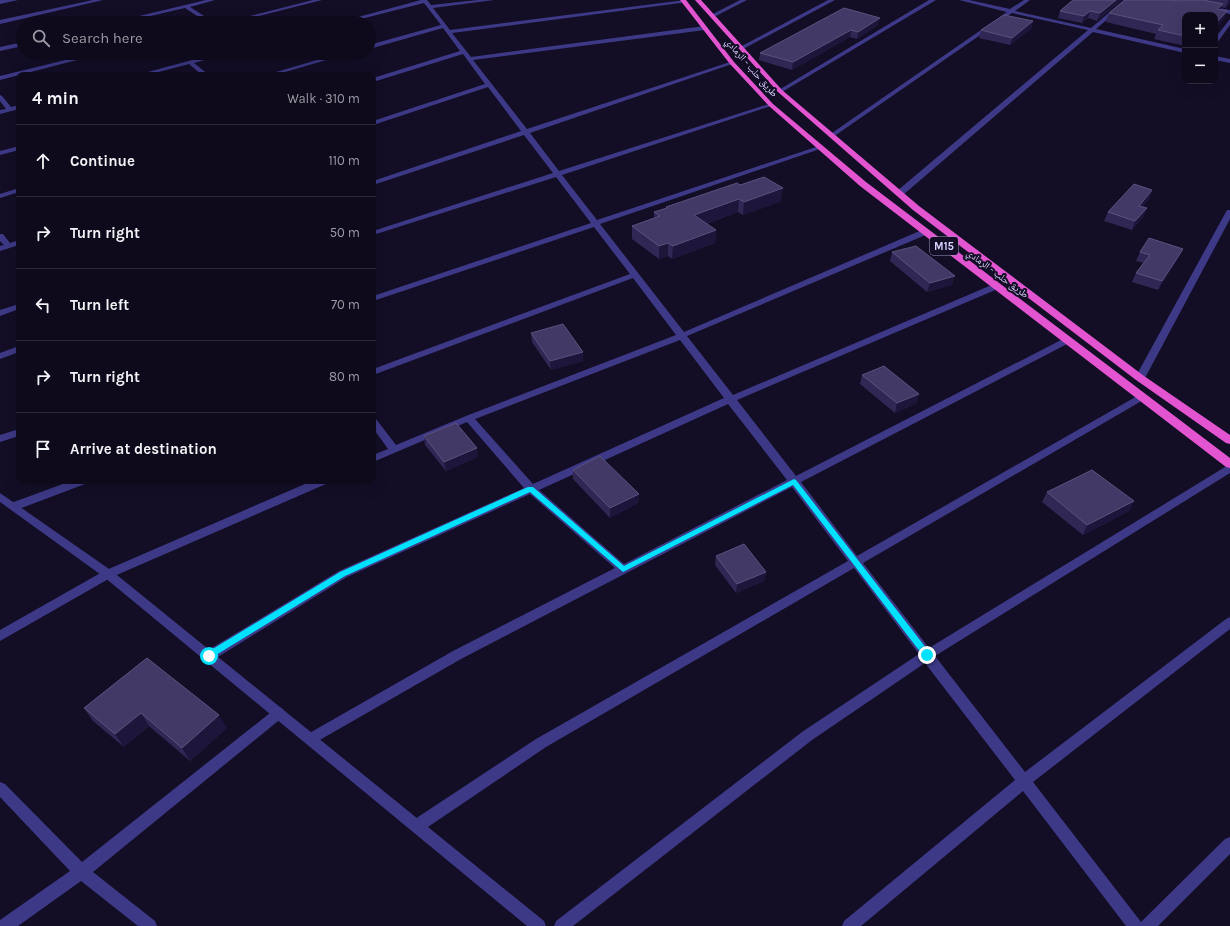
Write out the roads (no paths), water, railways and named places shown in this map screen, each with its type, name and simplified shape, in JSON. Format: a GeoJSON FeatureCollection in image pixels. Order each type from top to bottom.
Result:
{"type":"FeatureCollection","features":[{"type":"Feature","properties":{"kind":"highway","name":"طريق حلب - الرمادي"},"geometry":{"type":"LineString","coordinates":[[698,0],[780,91],[922,212],[1140,378],[1230,440]]}},
{"type":"Feature","properties":{"kind":"highway","name":"طريق حلب - الرمادي"},"geometry":{"type":"LineString","coordinates":[[684,1],[732,63],[771,105],[863,184],[1230,464]]}},
{"type":"Feature","properties":{"kind":"street"},"geometry":{"type":"LineString","coordinates":[[0,2],[14,0]]}},
{"type":"Feature","properties":{"kind":"street"},"geometry":{"type":"LineString","coordinates":[[27,16],[100,0]]}},
{"type":"Feature","properties":{"kind":"street"},"geometry":{"type":"LineString","coordinates":[[144,16],[212,0]]}},
{"type":"Feature","properties":{"kind":"street"},"geometry":{"type":"LineString","coordinates":[[252,16],[319,0]]}},
{"type":"Feature","properties":{"kind":"street"},"geometry":{"type":"LineString","coordinates":[[369,16],[426,3],[491,0]]}},
{"type":"Feature","properties":{"kind":"street"},"geometry":{"type":"LineString","coordinates":[[712,16],[744,0]]}},
{"type":"Feature","properties":{"kind":"street"},"geometry":{"type":"LineString","coordinates":[[741,48],[832,0]]}},
{"type":"Feature","properties":{"kind":"street"},"geometry":{"type":"LineString","coordinates":[[780,91],[933,0]]}},
{"type":"Feature","properties":{"kind":"street"},"geometry":{"type":"LineString","coordinates":[[962,0],[1182,50]]}},
{"type":"Feature","properties":{"kind":"street"},"geometry":{"type":"LineString","coordinates":[[831,136],[1027,0]]}},
{"type":"Feature","properties":{"kind":"street"},"geometry":{"type":"LineString","coordinates":[[900,193],[1127,0]]}},
{"type":"Feature","properties":{"kind":"street"},"geometry":{"type":"LineString","coordinates":[[376,45],[447,29],[684,1]]}},
{"type":"Feature","properties":{"kind":"street"},"geometry":{"type":"LineString","coordinates":[[426,3],[1135,926]]}},
{"type":"Feature","properties":{"kind":"street"},"geometry":{"type":"LineString","coordinates":[[186,6],[201,16]]}},
{"type":"Feature","properties":{"kind":"street"},"geometry":{"type":"LineString","coordinates":[[1207,8],[1230,12]]}},
{"type":"Feature","properties":{"kind":"street"},"geometry":{"type":"LineString","coordinates":[[0,22],[16,18]]}},
{"type":"Feature","properties":{"kind":"street"},"geometry":{"type":"LineString","coordinates":[[1218,38],[1230,21]]}},
{"type":"Feature","properties":{"kind":"street"},"geometry":{"type":"LineString","coordinates":[[376,79],[467,56],[705,28]]}},
{"type":"Feature","properties":{"kind":"street"},"geometry":{"type":"LineString","coordinates":[[0,49],[16,46]]}},
{"type":"Feature","properties":{"kind":"street"},"geometry":{"type":"LineString","coordinates":[[1218,59],[1230,62]]}},
{"type":"Feature","properties":{"kind":"street"},"geometry":{"type":"LineString","coordinates":[[23,72],[70,60]]}},
{"type":"Feature","properties":{"kind":"street"},"geometry":{"type":"LineString","coordinates":[[152,72],[198,60]]}},
{"type":"Feature","properties":{"kind":"street"},"geometry":{"type":"LineString","coordinates":[[280,72],[322,60]]}},
{"type":"Feature","properties":{"kind":"street"},"geometry":{"type":"LineString","coordinates":[[190,62],[202,72]]}},
{"type":"Feature","properties":{"kind":"street"},"geometry":{"type":"LineString","coordinates":[[376,182],[732,63]]}},
{"type":"Feature","properties":{"kind":"street"},"geometry":{"type":"LineString","coordinates":[[0,78],[16,74]]}},
{"type":"Feature","properties":{"kind":"street"},"geometry":{"type":"LineString","coordinates":[[376,121],[489,85]]}},
{"type":"Feature","properties":{"kind":"street"},"geometry":{"type":"LineString","coordinates":[[0,97],[9,109]]}},
{"type":"Feature","properties":{"kind":"street"},"geometry":{"type":"LineString","coordinates":[[376,232],[771,105]]}},
{"type":"Feature","properties":{"kind":"street"},"geometry":{"type":"LineString","coordinates":[[0,112],[16,107]]}},
{"type":"Feature","properties":{"kind":"street"},"geometry":{"type":"LineString","coordinates":[[376,298],[821,147]]}},
{"type":"Feature","properties":{"kind":"street"},"geometry":{"type":"LineString","coordinates":[[0,153],[16,149]]}},
{"type":"Feature","properties":{"kind":"street"},"geometry":{"type":"LineString","coordinates":[[0,196],[16,191]]}},
{"type":"Feature","properties":{"kind":"street"},"geometry":{"type":"LineString","coordinates":[[1140,378],[1230,212]]}},
{"type":"Feature","properties":{"kind":"street"},"geometry":{"type":"LineString","coordinates":[[376,458],[469,418],[681,336],[925,232]]}},
{"type":"Feature","properties":{"kind":"street"},"geometry":{"type":"LineString","coordinates":[[0,236],[10,246]]}},
{"type":"Feature","properties":{"kind":"street"},"geometry":{"type":"LineString","coordinates":[[0,249],[16,243]]}},
{"type":"Feature","properties":{"kind":"street"},"geometry":{"type":"LineString","coordinates":[[376,371],[635,275]]}},
{"type":"Feature","properties":{"kind":"street"},"geometry":{"type":"LineString","coordinates":[[209,656],[343,574],[731,399],[997,286]]}},
{"type":"Feature","properties":{"kind":"street"},"geometry":{"type":"LineString","coordinates":[[0,313],[16,307]]}},
{"type":"Feature","properties":{"kind":"street"},"geometry":{"type":"LineString","coordinates":[[311,739],[457,655],[1068,340]]}},
{"type":"Feature","properties":{"kind":"street"},"geometry":{"type":"LineString","coordinates":[[0,356],[16,350]]}},
{"type":"Feature","properties":{"kind":"street"},"geometry":{"type":"LineString","coordinates":[[417,826],[541,743],[1142,396]]}},
{"type":"Feature","properties":{"kind":"street"},"geometry":{"type":"LineString","coordinates":[[469,418],[531,489],[623,569]]}},
{"type":"Feature","properties":{"kind":"street"},"geometry":{"type":"LineString","coordinates":[[376,425],[394,450]]}},
{"type":"Feature","properties":{"kind":"street"},"geometry":{"type":"LineString","coordinates":[[0,439],[16,433]]}},
{"type":"Feature","properties":{"kind":"street"},"geometry":{"type":"LineString","coordinates":[[561,926],[807,736],[927,655],[1230,468]]}},
{"type":"Feature","properties":{"kind":"street"},"geometry":{"type":"LineString","coordinates":[[14,506],[73,484]]}},
{"type":"Feature","properties":{"kind":"street"},"geometry":{"type":"LineString","coordinates":[[0,636],[108,574],[315,484]]}},
{"type":"Feature","properties":{"kind":"street"},"geometry":{"type":"LineString","coordinates":[[0,497],[108,574],[539,926]]}},
{"type":"Feature","properties":{"kind":"street"},"geometry":{"type":"LineString","coordinates":[[849,926],[1024,781],[1230,622]]}},
{"type":"Feature","properties":{"kind":"street"},"geometry":{"type":"LineString","coordinates":[[5,926],[81,872],[279,713]]}},
{"type":"Feature","properties":{"kind":"street"},"geometry":{"type":"LineString","coordinates":[[0,788],[81,872],[150,926]]}},
{"type":"Feature","properties":{"kind":"street"},"geometry":{"type":"LineString","coordinates":[[1147,926],[1230,844]]}}]}
